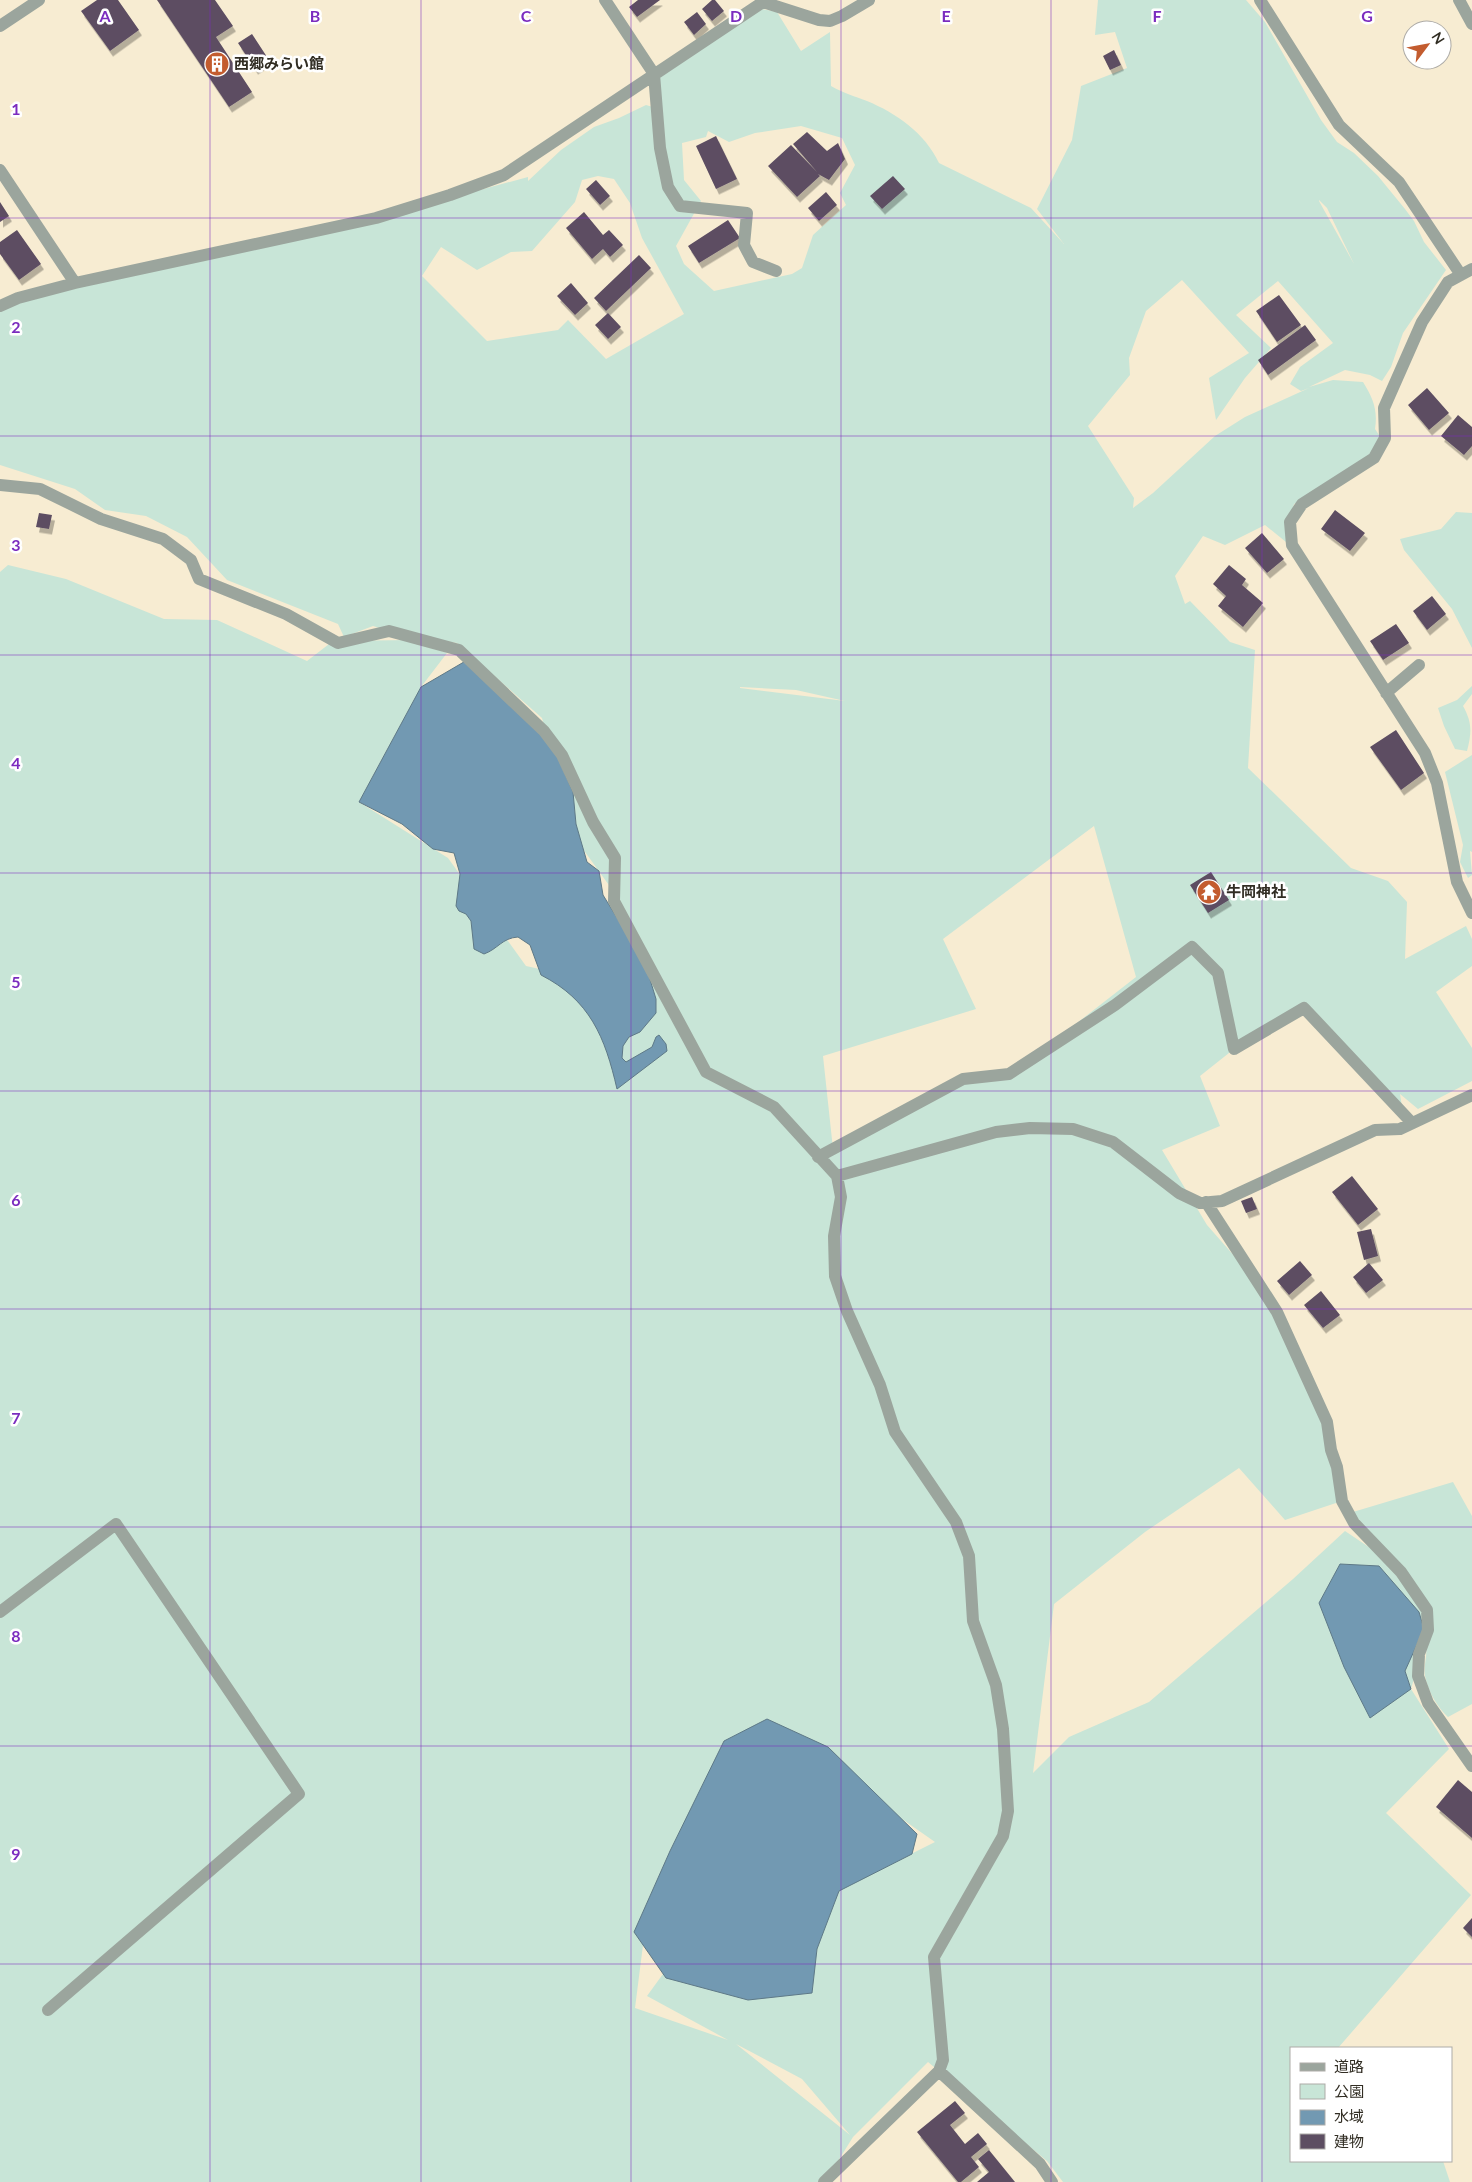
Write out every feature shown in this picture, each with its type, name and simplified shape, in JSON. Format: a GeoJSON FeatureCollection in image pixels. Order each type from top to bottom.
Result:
{"type":"FeatureCollection","features":[{"type":"Feature","properties":{"kind":"street"},"geometry":{"type":"LineString","coordinates":[[0,26],[39,0]]}},
{"type":"Feature","properties":{"kind":"street"},"geometry":{"type":"LineString","coordinates":[[605,0],[654,74],[660,148],[668,186],[680,206],[747,213],[744,245],[753,262],[776,271]]}},
{"type":"Feature","properties":{"kind":"street"},"geometry":{"type":"LineString","coordinates":[[0,306],[18,298],[75,283],[376,218],[450,195],[504,175],[764,1],[819,20],[830,21],[869,0]]}},
{"type":"Feature","properties":{"kind":"street"},"geometry":{"type":"LineString","coordinates":[[1260,0],[1339,125],[1399,182],[1460,275]]}},
{"type":"Feature","properties":{"kind":"street"},"geometry":{"type":"LineString","coordinates":[[1459,0],[1472,24]]}},
{"type":"Feature","properties":{"kind":"street"},"geometry":{"type":"LineString","coordinates":[[0,170],[75,283]]}},
{"type":"Feature","properties":{"kind":"street"},"geometry":{"type":"LineString","coordinates":[[1472,269],[1448,282],[1422,322],[1384,408],[1385,438],[1374,458],[1302,504],[1290,522],[1292,545],[1425,753],[1437,783],[1456,882],[1472,913]]}},
{"type":"Feature","properties":{"kind":"street"},"geometry":{"type":"LineString","coordinates":[[0,485],[40,489],[101,519],[164,539],[192,560],[199,579],[286,614],[338,643],[389,631],[459,650],[544,731],[562,755],[593,822],[615,858],[614,901],[706,1072],[774,1107],[818,1158],[837,1176],[841,1197],[834,1236],[835,1276],[847,1311],[880,1385],[895,1432],[956,1522],[968,1556],[973,1621],[996,1685],[1003,1729],[1008,1811],[1003,1836],[934,1957],[943,2060],[939,2071],[824,2182]]}},
{"type":"Feature","properties":{"kind":"street"},"geometry":{"type":"LineString","coordinates":[[1386,693],[1419,665]]}},
{"type":"Feature","properties":{"kind":"street"},"geometry":{"type":"LineString","coordinates":[[818,1158],[963,1079],[1009,1074],[1115,1005],[1192,947],[1218,973],[1234,1049],[1304,1008],[1412,1123]]}},
{"type":"Feature","properties":{"kind":"street"},"geometry":{"type":"LineString","coordinates":[[837,1176],[996,1132],[1030,1128],[1072,1129],[1113,1142],[1179,1193],[1200,1203],[1222,1201],[1374,1130],[1400,1129],[1472,1095]]}},
{"type":"Feature","properties":{"kind":"street"},"geometry":{"type":"LineString","coordinates":[[1206,1202],[1277,1312],[1328,1422],[1331,1450],[1337,1467],[1342,1501],[1354,1523],[1401,1572],[1427,1610],[1428,1630],[1419,1654],[1418,1676],[1428,1703],[1472,1766]]}},
{"type":"Feature","properties":{"kind":"street"},"geometry":{"type":"LineString","coordinates":[[0,1612],[116,1524],[299,1794],[48,2010]]}},
{"type":"Feature","properties":{"kind":"street"},"geometry":{"type":"LineString","coordinates":[[939,2071],[1040,2164],[1052,2182]]}},
{"type":"Feature","properties":{"kind":"green space"},"geometry":{"type":"Polygon","coordinates":[[[1098,0],[1246,0],[1265,22],[1321,120],[1337,142],[1354,153],[1378,176],[1414,221],[1424,242],[1446,270],[1403,333],[1391,367],[1382,381],[1370,375],[1345,370],[1309,387],[1333,380],[1363,382],[1374,404],[1376,416],[1375,429],[1383,441],[1367,463],[1294,504],[1286,542],[1265,525],[1225,545],[1203,536],[1175,576],[1185,604],[1190,601],[1230,642],[1255,650],[1248,768],[1351,868],[1388,881],[1407,902],[1405,959],[1466,926],[1472,939],[1472,966],[1436,992],[1472,1048],[1472,1081],[1418,1109],[1400,1094],[1403,1113],[1304,1008],[1234,1049],[1200,1076],[1220,1126],[1162,1150],[1207,1225],[1243,1266],[1277,1312],[1327,1422],[1342,1501],[1285,1520],[1239,1468],[1145,1532],[1054,1604],[1033,1773],[1069,1737],[1149,1702],[1293,1579],[1345,1531],[1391,1562],[1353,1512],[1453,1482],[1472,1516],[1472,1704],[1448,1717],[1437,1704],[1426,1682],[1425,1640],[1411,1689],[1449,1749],[1386,1813],[1471,1895],[1339,2047],[1290,2047],[1290,2162],[1443,2162],[1450,2182],[1063,2182],[1047,2161],[928,2062],[853,2137],[825,2182],[0,2182],[0,572],[8,565],[66,579],[164,619],[217,620],[307,661],[333,641],[411,640],[447,653],[421,687],[359,802],[448,858],[526,966],[558,973],[595,994],[611,888],[575,838],[542,718],[457,643],[395,633],[373,626],[344,637],[338,624],[227,580],[187,537],[146,516],[105,510],[75,489],[0,465],[0,307],[27,296],[310,236],[528,177],[528,181],[561,150],[594,127],[646,105],[656,108],[656,78],[762,9],[777,12],[801,51],[830,32],[831,86],[878,106],[899,118],[926,142],[939,163],[1031,208],[1064,244],[1037,209],[1072,140],[1081,86],[1127,68],[1115,32],[1095,35],[1098,0]],[[801,126],[755,133],[729,142],[708,131],[706,137],[682,143],[684,180],[701,201],[676,246],[684,264],[714,291],[792,274],[802,268],[813,235],[846,205],[840,193],[855,165],[842,138],[801,126]],[[598,176],[582,180],[575,202],[532,251],[511,252],[477,270],[441,247],[422,276],[487,341],[558,330],[568,320],[606,359],[684,314],[642,238],[630,203],[614,179],[598,176]],[[1319,201],[1354,264],[1327,208],[1319,201]],[[1182,280],[1146,311],[1129,358],[1130,375],[1088,426],[1134,498],[1133,508],[1153,493],[1215,436],[1245,417],[1309,388],[1301,391],[1290,384],[1300,367],[1333,343],[1278,281],[1236,315],[1271,348],[1245,378],[1216,420],[1209,378],[1249,353],[1182,280]],[[740,688],[845,701],[796,690],[740,688]],[[1094,826],[943,939],[976,1009],[823,1056],[833,1149],[963,1079],[1018,1069],[1136,977],[1094,826]],[[724,1741],[643,1945],[635,2008],[728,2040],[647,1996],[668,1967],[839,1890],[935,1842],[872,1798],[724,1741]],[[736,2044],[850,2135],[802,2079],[736,2044]]]}},
{"type":"Feature","properties":{"kind":"green space"},"geometry":{"type":"Polygon","coordinates":[[[1456,512],[1472,513],[1472,648],[1452,609],[1404,550],[1400,539],[1441,529],[1456,512]]]}},
{"type":"Feature","properties":{"kind":"green space"},"geometry":{"type":"Polygon","coordinates":[[[1472,686],[1472,694],[1463,706],[1470,727],[1467,751],[1455,749],[1438,708],[1457,700],[1472,686]]]}},
{"type":"Feature","properties":{"kind":"green space"},"geometry":{"type":"Polygon","coordinates":[[[1472,755],[1472,852],[1470,851],[1472,875],[1468,878],[1460,862],[1463,845],[1445,772],[1472,755]]]}},
{"type":"Feature","properties":{"kind":"water"},"geometry":{"type":"Polygon","coordinates":[[[469,659],[550,739],[573,792],[576,824],[587,862],[599,871],[603,895],[619,921],[638,940],[656,999],[656,1013],[640,1032],[629,1037],[623,1046],[622,1058],[626,1062],[652,1047],[656,1037],[659,1035],[666,1044],[667,1051],[617,1089],[607,1053],[593,1022],[572,996],[541,975],[530,945],[518,937],[508,939],[484,954],[474,949],[471,921],[456,906],[460,874],[454,853],[433,849],[402,824],[359,802],[421,687],[469,659]]]}},
{"type":"Feature","properties":{"kind":"water"},"geometry":{"type":"Polygon","coordinates":[[[1340,1564],[1379,1566],[1419,1612],[1424,1629],[1405,1671],[1411,1689],[1370,1718],[1344,1667],[1319,1603],[1340,1564]]]}},
{"type":"Feature","properties":{"kind":"water"},"geometry":{"type":"Polygon","coordinates":[[[767,1719],[828,1747],[917,1834],[912,1854],[839,1891],[817,1949],[812,1993],[748,2000],[666,1978],[634,1932],[670,1851],[724,1741],[767,1719]]]}},
{"type":"Feature","properties":{"kind":"building"},"geometry":{"type":"Polygon","coordinates":[[[97,0],[118,0],[139,30],[110,51],[81,11],[97,0]]]}},
{"type":"Feature","properties":{"kind":"building","name":"西郷みらい館"},"geometry":{"type":"Polygon","coordinates":[[[157,0],[215,0],[233,26],[216,37],[252,92],[229,107],[157,0]]]}},
{"type":"Feature","properties":{"kind":"building"},"geometry":{"type":"Polygon","coordinates":[[[638,0],[660,0],[637,17],[629,7],[638,0]]]}},
{"type":"Feature","properties":{"kind":"building"},"geometry":{"type":"Polygon","coordinates":[[[712,0],[715,0],[724,11],[712,21],[702,9],[712,0]]]}},
{"type":"Feature","properties":{"kind":"building"},"geometry":{"type":"Polygon","coordinates":[[[697,12],[706,24],[694,35],[684,22],[697,12]]]}},
{"type":"Feature","properties":{"kind":"building"},"geometry":{"type":"Polygon","coordinates":[[[252,34],[269,60],[255,69],[238,43],[252,34]]]}},
{"type":"Feature","properties":{"kind":"building"},"geometry":{"type":"Polygon","coordinates":[[[1114,50],[1121,65],[1110,70],[1103,56],[1114,50]]]}},
{"type":"Feature","properties":{"kind":"building"},"geometry":{"type":"Polygon","coordinates":[[[807,132],[827,151],[838,143],[845,159],[829,180],[818,174],[820,176],[797,197],[768,166],[791,145],[817,172],[793,144],[807,132]]]}},
{"type":"Feature","properties":{"kind":"building"},"geometry":{"type":"Polygon","coordinates":[[[716,136],[737,179],[716,189],[696,146],[716,136]]]}},
{"type":"Feature","properties":{"kind":"building"},"geometry":{"type":"Polygon","coordinates":[[[893,176],[905,189],[882,209],[870,196],[893,176]]]}},
{"type":"Feature","properties":{"kind":"building"},"geometry":{"type":"Polygon","coordinates":[[[596,180],[610,196],[600,205],[586,189],[596,180]]]}},
{"type":"Feature","properties":{"kind":"building"},"geometry":{"type":"Polygon","coordinates":[[[826,192],[837,205],[819,221],[808,208],[826,192]]]}},
{"type":"Feature","properties":{"kind":"building"},"geometry":{"type":"Polygon","coordinates":[[[0,202],[9,216],[0,222],[0,202]]]}},
{"type":"Feature","properties":{"kind":"building"},"geometry":{"type":"Polygon","coordinates":[[[584,212],[603,235],[609,230],[623,245],[610,257],[603,249],[592,259],[566,228],[584,212]]]}},
{"type":"Feature","properties":{"kind":"building"},"geometry":{"type":"Polygon","coordinates":[[[728,220],[740,238],[699,263],[688,246],[728,220]]]}},
{"type":"Feature","properties":{"kind":"building"},"geometry":{"type":"Polygon","coordinates":[[[17,230],[41,264],[19,280],[0,254],[0,242],[17,230]]]}},
{"type":"Feature","properties":{"kind":"building"},"geometry":{"type":"Polygon","coordinates":[[[639,255],[651,268],[606,311],[594,298],[639,255]]]}},
{"type":"Feature","properties":{"kind":"building"},"geometry":{"type":"Polygon","coordinates":[[[571,283],[588,303],[575,315],[557,296],[571,283]]]}},
{"type":"Feature","properties":{"kind":"building"},"geometry":{"type":"Polygon","coordinates":[[[1279,295],[1301,325],[1277,342],[1256,311],[1279,295]]]}},
{"type":"Feature","properties":{"kind":"building"},"geometry":{"type":"Polygon","coordinates":[[[608,313],[621,327],[608,339],[595,325],[608,313]]]}},
{"type":"Feature","properties":{"kind":"building"},"geometry":{"type":"Polygon","coordinates":[[[1305,325],[1316,340],[1268,375],[1258,360],[1305,325]]]}},
{"type":"Feature","properties":{"kind":"building"},"geometry":{"type":"Polygon","coordinates":[[[1427,388],[1449,413],[1429,430],[1408,405],[1427,388]]]}},
{"type":"Feature","properties":{"kind":"building"},"geometry":{"type":"Polygon","coordinates":[[[1458,415],[1472,427],[1472,446],[1464,455],[1441,436],[1458,415]]]}},
{"type":"Feature","properties":{"kind":"building"},"geometry":{"type":"Polygon","coordinates":[[[1335,510],[1365,533],[1350,551],[1321,529],[1335,510]]]}},
{"type":"Feature","properties":{"kind":"building"},"geometry":{"type":"Polygon","coordinates":[[[39,513],[52,515],[49,529],[36,527],[39,513]]]}},
{"type":"Feature","properties":{"kind":"building"},"geometry":{"type":"Polygon","coordinates":[[[1262,533],[1284,559],[1267,573],[1245,548],[1262,533]]]}},
{"type":"Feature","properties":{"kind":"building"},"geometry":{"type":"Polygon","coordinates":[[[1229,565],[1246,579],[1242,585],[1263,603],[1243,627],[1218,606],[1226,596],[1213,584],[1229,565]]]}},
{"type":"Feature","properties":{"kind":"building"},"geometry":{"type":"Polygon","coordinates":[[[1432,596],[1446,614],[1427,630],[1413,611],[1432,596]]]}},
{"type":"Feature","properties":{"kind":"building"},"geometry":{"type":"Polygon","coordinates":[[[1396,624],[1409,643],[1383,660],[1370,641],[1396,624]]]}},
{"type":"Feature","properties":{"kind":"building"},"geometry":{"type":"Polygon","coordinates":[[[1396,730],[1424,773],[1401,790],[1370,747],[1396,730]]]}},
{"type":"Feature","properties":{"kind":"building","name":"牛岡神社"},"geometry":{"type":"Polygon","coordinates":[[[1211,872],[1229,900],[1208,913],[1190,885],[1211,872]]]}},
{"type":"Feature","properties":{"kind":"building"},"geometry":{"type":"Polygon","coordinates":[[[1352,1176],[1378,1209],[1358,1225],[1332,1192],[1352,1176]]]}},
{"type":"Feature","properties":{"kind":"building"},"geometry":{"type":"Polygon","coordinates":[[[1252,1197],[1257,1209],[1246,1213],[1241,1201],[1252,1197]]]}},
{"type":"Feature","properties":{"kind":"building"},"geometry":{"type":"Polygon","coordinates":[[[1371,1229],[1378,1256],[1364,1260],[1357,1232],[1371,1229]]]}},
{"type":"Feature","properties":{"kind":"building"},"geometry":{"type":"Polygon","coordinates":[[[1300,1261],[1312,1275],[1289,1295],[1277,1281],[1300,1261]]]}},
{"type":"Feature","properties":{"kind":"building"},"geometry":{"type":"Polygon","coordinates":[[[1369,1263],[1383,1280],[1366,1293],[1353,1277],[1369,1263]]]}},
{"type":"Feature","properties":{"kind":"building"},"geometry":{"type":"Polygon","coordinates":[[[1321,1291],[1340,1315],[1323,1328],[1304,1305],[1321,1291]]]}},
{"type":"Feature","properties":{"kind":"building"},"geometry":{"type":"Polygon","coordinates":[[[1458,1780],[1472,1792],[1472,1838],[1436,1807],[1458,1780]]]}},
{"type":"Feature","properties":{"kind":"building"},"geometry":{"type":"Polygon","coordinates":[[[1472,1918],[1472,1937],[1463,1928],[1472,1918]]]}},
{"type":"Feature","properties":{"kind":"building"},"geometry":{"type":"Polygon","coordinates":[[[955,2101],[965,2113],[950,2125],[965,2144],[978,2133],[987,2144],[971,2157],[979,2167],[961,2182],[958,2182],[917,2132],[955,2101]]]}},
{"type":"Feature","properties":{"kind":"building"},"geometry":{"type":"Polygon","coordinates":[[[989,2150],[1015,2182],[977,2182],[989,2172],[978,2159],[989,2150]]]}},
{"type":"Feature","properties":{"kind":"place","name":"西郷みらい館"},"geometry":{"type":"Point","coordinates":[217,64]}},
{"type":"Feature","properties":{"kind":"place","name":"牛岡神社"},"geometry":{"type":"Point","coordinates":[1209,892]}}]}
